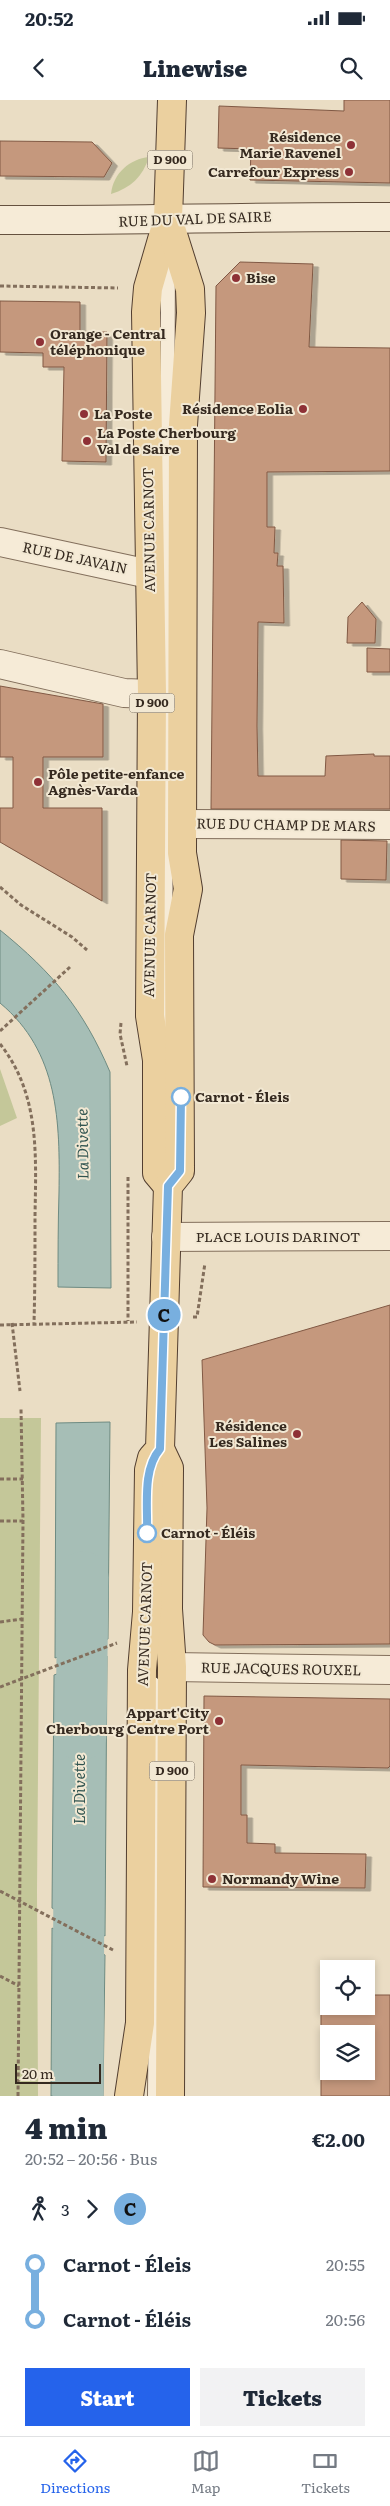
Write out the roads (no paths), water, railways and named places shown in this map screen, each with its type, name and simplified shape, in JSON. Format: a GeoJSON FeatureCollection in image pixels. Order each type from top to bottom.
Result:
{"type":"FeatureCollection","features":[{"type":"Feature","properties":{"kind":"main road","name":"D 900"},"geometry":{"type":"LineString","coordinates":[[168,220],[172,100]]}},
{"type":"Feature","properties":{"kind":"main road","name":"AVENUE CARNOT"},"geometry":{"type":"LineString","coordinates":[[168,220],[148,288],[146,312],[152,694],[150,1016],[157,1060],[157,1173],[168,1186]]}},
{"type":"Feature","properties":{"kind":"main road","name":"AVENUE CARNOT"},"geometry":{"type":"LineString","coordinates":[[129,2096],[140,2023],[142,1670],[146,1629],[149,1470],[152,1458],[160,1449],[168,1186],[180,1171],[180,936],[188,889],[182,853],[181,694],[184,571],[183,425],[191,313],[190,289],[168,220]]}},
{"type":"Feature","properties":{"kind":"main road","name":"D 900"},"geometry":{"type":"LineString","coordinates":[[160,1449],[167,1460],[169,1468],[168,1609],[172,1667],[170,2096]]}},
{"type":"Feature","properties":{"kind":"street","name":"RUE DU VAL DE SAIRE"},"geometry":{"type":"LineString","coordinates":[[0,220],[168,220],[273,216],[390,217]]}},
{"type":"Feature","properties":{"kind":"street","name":"RUE DE JAVAIN"},"geometry":{"type":"LineString","coordinates":[[0,542],[149,574]]}},
{"type":"Feature","properties":{"kind":"street"},"geometry":{"type":"LineString","coordinates":[[0,664],[124,693],[152,694]]}},
{"type":"Feature","properties":{"kind":"street","name":"RUE DU CHAMP DE MARS"},"geometry":{"type":"LineString","coordinates":[[182,824],[390,826]]}},
{"type":"Feature","properties":{"kind":"street","name":"PLACE LOUIS DARINOT"},"geometry":{"type":"LineString","coordinates":[[166,1237],[390,1236]]}},
{"type":"Feature","properties":{"kind":"street","name":"RUE JACQUES ROUXEL"},"geometry":{"type":"LineString","coordinates":[[172,1667],[390,1670]]}},
{"type":"Feature","properties":{"kind":"lane"},"geometry":{"type":"LineString","coordinates":[[168,220],[170,312],[165,1024],[180,1052]]}},
{"type":"Feature","properties":{"kind":"lane"},"geometry":{"type":"LineString","coordinates":[[146,1629],[158,1716],[155,2096]]}},
{"type":"Feature","properties":{"kind":"water"},"geometry":{"type":"Polygon","coordinates":[[[0,930],[36,961],[65,994],[89,1029],[110,1072],[111,1288],[58,1287],[59,1140],[56,1114],[45,1066],[34,1043],[20,1022],[0,1003],[0,930]]]}},
{"type":"Feature","properties":{"kind":"water"},"geometry":{"type":"Polygon","coordinates":[[[110,1422],[108,1639],[55,1658],[56,1423],[110,1422]]]}},
{"type":"Feature","properties":{"kind":"water"},"geometry":{"type":"Polygon","coordinates":[[[107,1656],[105,1936],[52,1908],[54,1675],[107,1656]]]}},
{"type":"Feature","properties":{"kind":"water"},"geometry":{"type":"Polygon","coordinates":[[[52,1928],[105,1955],[103,2096],[51,2096],[52,1928]]]}},
{"type":"Feature","properties":{"kind":"waterway","name":"La Divette"},"geometry":{"type":"LineString","coordinates":[[81,1735],[83,1577]]}},
{"type":"Feature","properties":{"kind":"waterway","name":"La Divette"},"geometry":{"type":"LineString","coordinates":[[78,2096],[79,1849]]}},
{"type":"Feature","properties":{"kind":"place","name":"Résidence Marie Ravenel"},"geometry":{"type":"Point","coordinates":[351,145]}},
{"type":"Feature","properties":{"kind":"place","name":"Carrefour Express"},"geometry":{"type":"Point","coordinates":[349,172]}},
{"type":"Feature","properties":{"kind":"place","name":"Bise"},"geometry":{"type":"Point","coordinates":[236,278]}},
{"type":"Feature","properties":{"kind":"place","name":"Orange - Central téléphonique"},"geometry":{"type":"Point","coordinates":[40,342]}},
{"type":"Feature","properties":{"kind":"place","name":"Résidence Eolia"},"geometry":{"type":"Point","coordinates":[303,409]}},
{"type":"Feature","properties":{"kind":"place","name":"La Poste"},"geometry":{"type":"Point","coordinates":[84,414]}},
{"type":"Feature","properties":{"kind":"place","name":"La Poste Cherbourg Val de Saire"},"geometry":{"type":"Point","coordinates":[87,441]}},
{"type":"Feature","properties":{"kind":"place","name":"Pôle petite-enfance Agnès-Varda"},"geometry":{"type":"Point","coordinates":[38,782]}},
{"type":"Feature","properties":{"kind":"place","name":"Carnot - Éleis"},"geometry":{"type":"Point","coordinates":[181,1097]}},
{"type":"Feature","properties":{"kind":"place","name":"Résidence Les Salines"},"geometry":{"type":"Point","coordinates":[297,1434]}},
{"type":"Feature","properties":{"kind":"place","name":"Carnot - Éléis"},"geometry":{"type":"Point","coordinates":[147,1533]}},
{"type":"Feature","properties":{"kind":"place","name":"Appart'City Cherbourg Centre Port"},"geometry":{"type":"Point","coordinates":[219,1721]}},
{"type":"Feature","properties":{"kind":"place","name":"Normandy Wine"},"geometry":{"type":"Point","coordinates":[212,1879]}}]}
